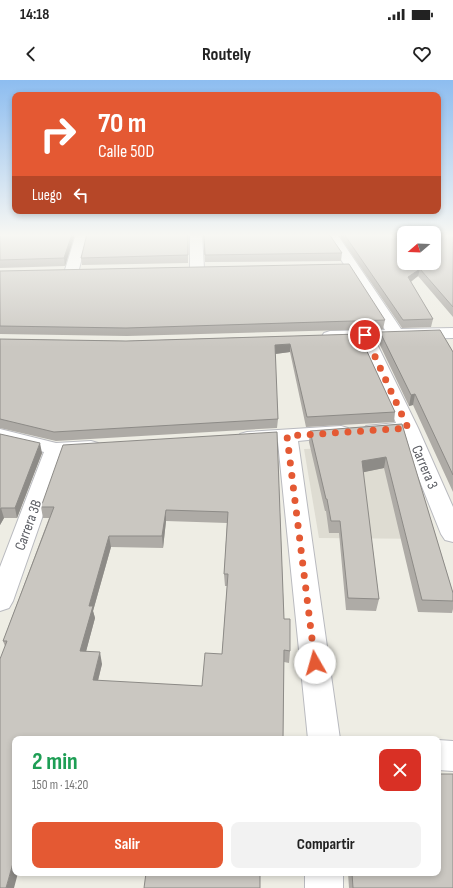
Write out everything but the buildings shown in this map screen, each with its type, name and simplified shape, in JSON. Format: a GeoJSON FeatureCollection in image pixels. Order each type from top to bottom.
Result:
{"type":"FeatureCollection","features":[{"type":"Feature","properties":{"kind":"street"},"geometry":{"type":"LineString","coordinates":[[55,273],[86,272]]}},
{"type":"Feature","properties":{"kind":"street"},"geometry":{"type":"LineString","coordinates":[[357,272],[396,334]]}},
{"type":"Feature","properties":{"kind":"street"},"geometry":{"type":"LineString","coordinates":[[317,337],[453,333]]}},
{"type":"Feature","properties":{"kind":"street","name":"Carrera 3"},"geometry":{"type":"LineString","coordinates":[[365,335],[408,428],[453,534]]}},
{"type":"Feature","properties":{"kind":"street"},"geometry":{"type":"LineString","coordinates":[[231,439],[408,428]]}},
{"type":"Feature","properties":{"kind":"street"},"geometry":{"type":"LineString","coordinates":[[0,435],[56,449],[112,446]]}},
{"type":"Feature","properties":{"kind":"street"},"geometry":{"type":"LineString","coordinates":[[287,436],[324,736]]}},
{"type":"Feature","properties":{"kind":"street","name":"Carrera 3B"},"geometry":{"type":"LineString","coordinates":[[0,601],[56,449]]}},
{"type":"Feature","properties":{"kind":"street"},"geometry":{"type":"LineString","coordinates":[[441,755],[453,756]]}},
{"type":"Feature","properties":{"kind":"street"},"geometry":{"type":"LineString","coordinates":[[324,876],[324,888]]}},
{"type":"Feature","properties":{"kind":"shaded area"},"geometry":{"type":"Polygon","coordinates":[[[401,446],[437,539],[319,538],[304,449],[401,446]]]}},
{"type":"Feature","properties":{"kind":"route"},"geometry":{"type":"LineString","coordinates":[[315,663],[287,436],[408,428],[365,335]]}}]}
